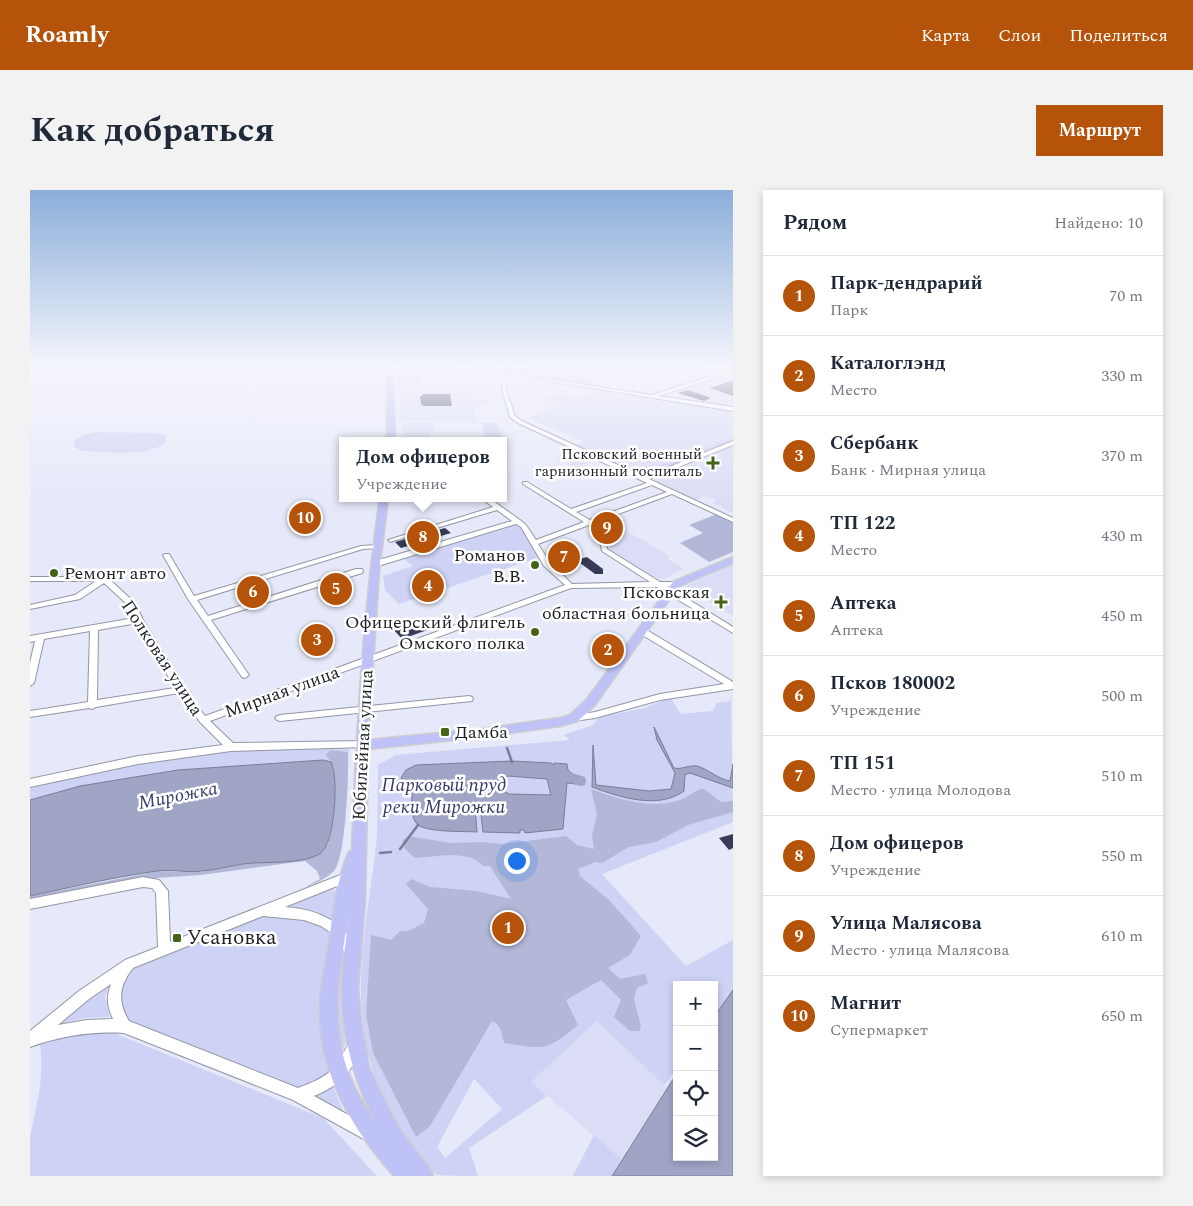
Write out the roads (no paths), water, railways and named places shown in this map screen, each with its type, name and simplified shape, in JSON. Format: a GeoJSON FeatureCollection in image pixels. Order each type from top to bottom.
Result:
{"type":"FeatureCollection","features":[{"type":"Feature","properties":{"kind":"main road"},"geometry":{"type":"LineString","coordinates":[[391,412],[391,437]]}},
{"type":"Feature","properties":{"kind":"main road","name":"Юбилейная улица"},"geometry":{"type":"LineString","coordinates":[[383,502],[375,564],[364,710],[358,843],[358,900],[350,987],[355,1045],[366,1081],[384,1122],[423,1176]]}},
{"type":"Feature","properties":{"kind":"main road"},"geometry":{"type":"LineString","coordinates":[[362,745],[482,733],[541,725],[574,718],[591,702],[673,588],[733,560]]}},
{"type":"Feature","properties":{"kind":"main road","name":"Юбилейная улица"},"geometry":{"type":"LineString","coordinates":[[358,843],[348,877],[338,931],[328,1014],[330,1037],[339,1075],[358,1114],[374,1137],[408,1176]]}},
{"type":"Feature","properties":{"kind":"street"},"geometry":{"type":"LineString","coordinates":[[511,412],[513,417],[520,422],[733,520]]}},
{"type":"Feature","properties":{"kind":"street"},"geometry":{"type":"LineString","coordinates":[[644,479],[732,443]]}},
{"type":"Feature","properties":{"kind":"street"},"geometry":{"type":"LineString","coordinates":[[525,483],[601,530],[604,550],[656,583],[673,588],[733,631]]}},
{"type":"Feature","properties":{"kind":"street"},"geometry":{"type":"LineString","coordinates":[[570,512],[653,483]]}},
{"type":"Feature","properties":{"kind":"street"},"geometry":{"type":"LineString","coordinates":[[534,543],[672,492]]}},
{"type":"Feature","properties":{"kind":"street"},"geometry":{"type":"LineString","coordinates":[[491,502],[524,526],[547,564],[570,586]]}},
{"type":"Feature","properties":{"kind":"street"},"geometry":{"type":"LineString","coordinates":[[391,540],[499,507]]}},
{"type":"Feature","properties":{"kind":"street"},"geometry":{"type":"LineString","coordinates":[[375,564],[518,520]]}},
{"type":"Feature","properties":{"kind":"street"},"geometry":{"type":"LineString","coordinates":[[192,599],[362,547],[377,547]]}},
{"type":"Feature","properties":{"kind":"street"},"geometry":{"type":"LineString","coordinates":[[167,555],[192,599],[245,675]]}},
{"type":"Feature","properties":{"kind":"street"},"geometry":{"type":"LineString","coordinates":[[206,619],[359,571]]}},
{"type":"Feature","properties":{"kind":"street"},"geometry":{"type":"LineString","coordinates":[[30,579],[104,579]]}},
{"type":"Feature","properties":{"kind":"street"},"geometry":{"type":"LineString","coordinates":[[30,607],[78,597],[104,579]]}},
{"type":"Feature","properties":{"kind":"street","name":"Полковая улица"},"geometry":{"type":"LineString","coordinates":[[104,579],[132,605],[181,690],[203,720],[231,747]]}},
{"type":"Feature","properties":{"kind":"street","name":"Мирная улица"},"geometry":{"type":"LineString","coordinates":[[203,720],[570,586],[656,583]]}},
{"type":"Feature","properties":{"kind":"street"},"geometry":{"type":"LineString","coordinates":[[30,639],[139,620]]}},
{"type":"Feature","properties":{"kind":"street"},"geometry":{"type":"LineString","coordinates":[[92,706],[94,628]]}},
{"type":"Feature","properties":{"kind":"street"},"geometry":{"type":"LineString","coordinates":[[642,631],[733,686]]}},
{"type":"Feature","properties":{"kind":"street"},"geometry":{"type":"LineString","coordinates":[[30,683],[40,637]]}},
{"type":"Feature","properties":{"kind":"street"},"geometry":{"type":"LineString","coordinates":[[574,718],[595,715],[660,697],[733,686]]}},
{"type":"Feature","properties":{"kind":"street"},"geometry":{"type":"LineString","coordinates":[[30,714],[92,706],[181,690]]}},
{"type":"Feature","properties":{"kind":"street"},"geometry":{"type":"LineString","coordinates":[[280,718],[469,698]]}},
{"type":"Feature","properties":{"kind":"street"},"geometry":{"type":"LineString","coordinates":[[30,783],[138,760],[231,747],[362,745]]}},
{"type":"Feature","properties":{"kind":"street"},"geometry":{"type":"LineString","coordinates":[[30,1040],[84,995],[129,964],[164,948],[348,877]]}},
{"type":"Feature","properties":{"kind":"street"},"geometry":{"type":"LineString","coordinates":[[30,904],[143,882],[155,884],[162,890],[164,948]]}},
{"type":"Feature","properties":{"kind":"street"},"geometry":{"type":"LineString","coordinates":[[261,912],[307,915],[324,921],[338,931],[352,954]]}},
{"type":"Feature","properties":{"kind":"street"},"geometry":{"type":"LineString","coordinates":[[124,1026],[115,1013],[113,1003],[114,988],[129,964]]}},
{"type":"Feature","properties":{"kind":"street"},"geometry":{"type":"LineString","coordinates":[[30,1040],[75,1026],[106,1024],[124,1026],[298,1095],[333,1112],[374,1137]]}},
{"type":"Feature","properties":{"kind":"street"},"geometry":{"type":"LineString","coordinates":[[298,1095],[330,1083],[347,1065],[355,1045]]}},
{"type":"Feature","properties":{"kind":"water"},"geometry":{"type":"Polygon","coordinates":[[[654,727],[674,768],[697,766],[730,781],[733,764],[733,788],[690,773],[685,775],[684,791],[674,797],[662,800],[651,801],[626,798],[592,787],[593,745],[596,785],[649,791],[671,789],[675,773],[657,740],[654,727]]]}},
{"type":"Feature","properties":{"kind":"water"},"geometry":{"type":"Polygon","coordinates":[[[323,760],[331,762],[333,770],[335,781],[334,809],[330,837],[326,847],[314,857],[294,861],[243,864],[191,872],[157,871],[30,896],[30,800],[80,786],[178,770],[323,760]]]}},
{"type":"Feature","properties":{"kind":"water","name":"Парковый пруд реки Мирожки"},"geometry":{"type":"Polygon","coordinates":[[[512,761],[551,763],[554,765],[554,763],[567,764],[568,770],[576,777],[576,784],[567,783],[563,829],[525,833],[524,830],[520,830],[520,833],[483,832],[480,806],[475,806],[477,832],[435,830],[420,826],[414,820],[412,792],[404,786],[401,778],[406,770],[416,765],[512,761]],[[508,776],[501,782],[502,790],[509,794],[551,795],[547,779],[508,776]]]}},
{"type":"Feature","properties":{"kind":"water"},"geometry":{"type":"Polygon","coordinates":[[[733,990],[733,1176],[612,1176],[673,1079],[673,1161],[718,1161],[718,1011],[733,990]]]}},
{"type":"Feature","properties":{"kind":"waterway"},"geometry":{"type":"LineString","coordinates":[[507,748],[512,762]]}},
{"type":"Feature","properties":{"kind":"waterway","name":"Мирожка"},"geometry":{"type":"LineString","coordinates":[[562,775],[580,781]]}},
{"type":"Feature","properties":{"kind":"waterway"},"geometry":{"type":"LineString","coordinates":[[400,849],[418,825]]}},
{"type":"Feature","properties":{"kind":"waterway"},"geometry":{"type":"LineString","coordinates":[[380,853],[391,852]]}},
{"type":"Feature","properties":{"kind":"place","name":"Псковский военный гарнизонный госпиталь"},"geometry":{"type":"Point","coordinates":[713,463]}},
{"type":"Feature","properties":{"kind":"place","name":"Магнит"},"geometry":{"type":"Point","coordinates":[305,518]}},
{"type":"Feature","properties":{"kind":"place","name":"Улица Малясова"},"geometry":{"type":"Point","coordinates":[607,528]}},
{"type":"Feature","properties":{"kind":"place","name":"Дом офицеров"},"geometry":{"type":"Point","coordinates":[423,537]}},
{"type":"Feature","properties":{"kind":"place","name":"ТП 151"},"geometry":{"type":"Point","coordinates":[564,557]}},
{"type":"Feature","properties":{"kind":"place","name":"Романов В.В."},"geometry":{"type":"Point","coordinates":[535,565]}},
{"type":"Feature","properties":{"kind":"place","name":"Ремонт авто"},"geometry":{"type":"Point","coordinates":[54,573]}},
{"type":"Feature","properties":{"kind":"place","name":"ТП 122"},"geometry":{"type":"Point","coordinates":[428,586]}},
{"type":"Feature","properties":{"kind":"place","name":"Аптека"},"geometry":{"type":"Point","coordinates":[336,589]}},
{"type":"Feature","properties":{"kind":"place","name":"Псков 180002"},"geometry":{"type":"Point","coordinates":[253,592]}},
{"type":"Feature","properties":{"kind":"place","name":"Псковская областная больница"},"geometry":{"type":"Point","coordinates":[721,602]}},
{"type":"Feature","properties":{"kind":"place","name":"Офицерский флигель Омского полка"},"geometry":{"type":"Point","coordinates":[535,632]}},
{"type":"Feature","properties":{"kind":"place","name":"Сбербанк"},"geometry":{"type":"Point","coordinates":[317,640]}},
{"type":"Feature","properties":{"kind":"place","name":"Каталоглэнд"},"geometry":{"type":"Point","coordinates":[608,650]}},
{"type":"Feature","properties":{"kind":"place","name":"Дамба"},"geometry":{"type":"Point","coordinates":[445,732]}},
{"type":"Feature","properties":{"kind":"place","name":"Парк-дендрарий"},"geometry":{"type":"Point","coordinates":[508,928]}},
{"type":"Feature","properties":{"kind":"place","name":"Усановка"},"geometry":{"type":"Point","coordinates":[177,938]}}]}
